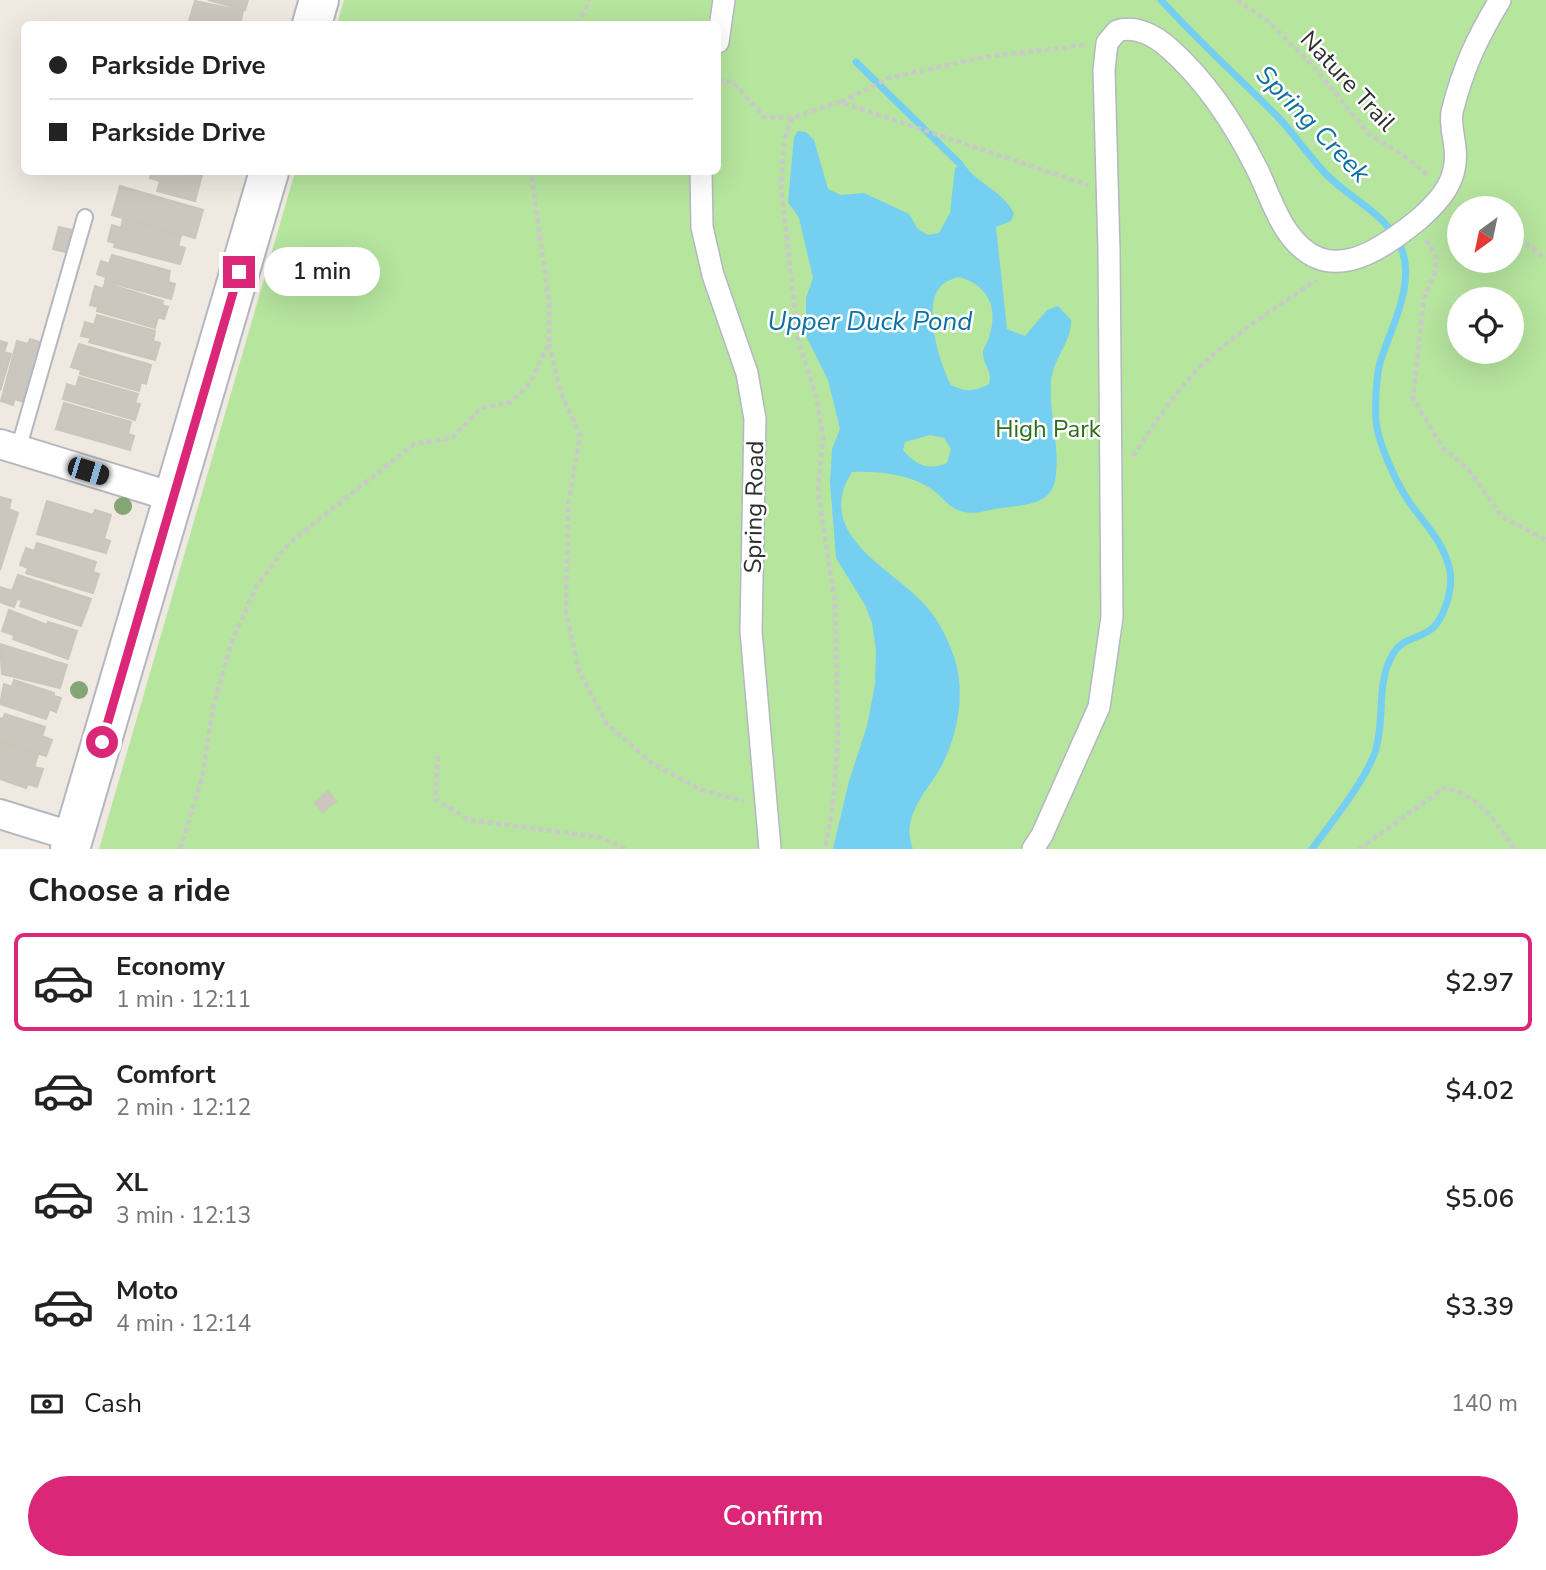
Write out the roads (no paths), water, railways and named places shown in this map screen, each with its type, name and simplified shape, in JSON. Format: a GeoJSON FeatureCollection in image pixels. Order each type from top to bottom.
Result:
{"type":"FeatureCollection","features":[{"type":"Feature","properties":{"kind":"main road"},"geometry":{"type":"LineString","coordinates":[[313,21],[319,0]]}},
{"type":"Feature","properties":{"kind":"main road"},"geometry":{"type":"LineString","coordinates":[[72,843],[268,175]]}},
{"type":"Feature","properties":{"kind":"street"},"geometry":{"type":"LineString","coordinates":[[721,21],[724,0]]}},
{"type":"Feature","properties":{"kind":"street"},"geometry":{"type":"LineString","coordinates":[[1033,849],[1042,835],[1099,707],[1112,617],[1108,192],[1104,70],[1107,43],[1117,31],[1135,30],[1160,40],[1178,56],[1230,122],[1288,232],[1308,253],[1339,262],[1368,255],[1434,208],[1446,193],[1457,157],[1451,116],[1472,47],[1500,0]]}},
{"type":"Feature","properties":{"kind":"street","name":"Spring Road"},"geometry":{"type":"LineString","coordinates":[[701,175],[702,227],[713,275],[747,373],[755,419],[751,631],[770,849]]}},
{"type":"Feature","properties":{"kind":"street"},"geometry":{"type":"LineString","coordinates":[[9,447],[173,497]]}},
{"type":"Feature","properties":{"kind":"street"},"geometry":{"type":"LineString","coordinates":[[0,814],[72,843]]}},
{"type":"Feature","properties":{"kind":"lane"},"geometry":{"type":"LineString","coordinates":[[9,447],[85,217]]}},
{"type":"Feature","properties":{"kind":"water","name":"Upper Duck Pond"},"geometry":{"type":"Polygon","coordinates":[[[798,131],[806,132],[814,140],[828,189],[841,195],[864,193],[909,214],[918,229],[928,235],[939,233],[950,213],[955,168],[964,164],[1010,206],[1014,214],[1011,221],[996,227],[1007,329],[1025,336],[1047,310],[1058,306],[1071,320],[1068,336],[1052,376],[1055,481],[1052,489],[1041,500],[1026,505],[969,513],[955,509],[930,488],[912,479],[892,474],[862,472],[852,472],[842,494],[842,514],[849,532],[878,564],[931,612],[948,640],[959,676],[955,730],[941,767],[912,816],[910,837],[913,849],[833,849],[849,781],[867,726],[875,684],[876,650],[872,623],[865,605],[836,558],[830,482],[832,449],[840,429],[828,380],[806,336],[806,298],[813,278],[799,218],[788,202],[794,137],[798,131]],[[958,277],[944,283],[936,293],[933,305],[934,334],[951,385],[974,390],[989,384],[990,376],[983,353],[993,316],[984,291],[958,277]],[[930,435],[905,442],[903,450],[923,465],[947,463],[951,449],[944,438],[930,435]]]}},
{"type":"Feature","properties":{"kind":"waterway","name":"Spring Creek"},"geometry":{"type":"LineString","coordinates":[[1161,0],[1277,116],[1325,173],[1388,226],[1402,250],[1405,264],[1400,308],[1379,369],[1376,421],[1384,452],[1399,486],[1443,551],[1450,571],[1450,587],[1443,613],[1433,628],[1404,643],[1393,654],[1384,677],[1375,752],[1356,789],[1312,849]]}},
{"type":"Feature","properties":{"kind":"waterway"},"geometry":{"type":"LineString","coordinates":[[856,62],[960,164]]}},
{"type":"Feature","properties":{"kind":"park label","name":"High Park"},"geometry":{"type":"Point","coordinates":[1048,429]}}]}
